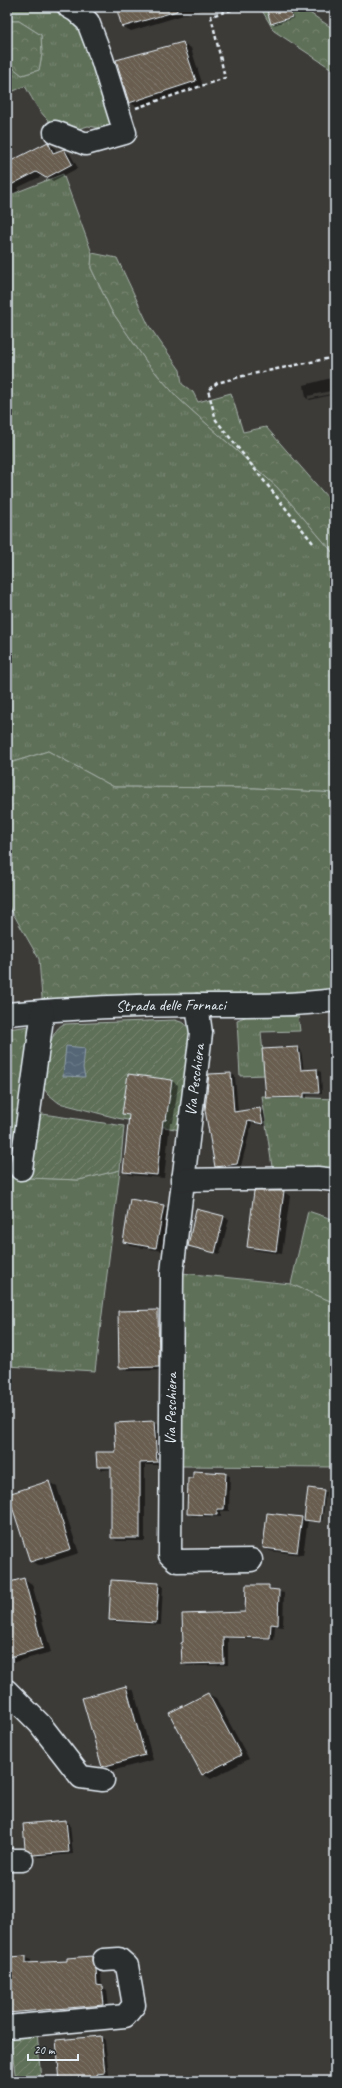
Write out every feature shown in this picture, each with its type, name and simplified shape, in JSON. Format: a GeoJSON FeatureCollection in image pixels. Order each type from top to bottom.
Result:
{"type":"FeatureCollection","features":[{"type":"Feature","properties":{"kind":"street"},"geometry":{"type":"LineString","coordinates":[[55,132],[86,144],[125,133],[93,33],[88,22],[75,8]]}},
{"type":"Feature","properties":{"kind":"street","name":"Strada delle Fornaci"},"geometry":{"type":"LineString","coordinates":[[7,1014],[43,1011],[197,1005],[308,1004],[335,1000]]}},
{"type":"Feature","properties":{"kind":"street","name":"Via Peschiera"},"geometry":{"type":"LineString","coordinates":[[197,1005],[201,1033],[172,1272],[170,1555],[177,1561],[251,1560]]}},
{"type":"Feature","properties":{"kind":"street"},"geometry":{"type":"LineString","coordinates":[[21,1169],[43,1011]]}},
{"type":"Feature","properties":{"kind":"street"},"geometry":{"type":"LineString","coordinates":[[182,1180],[316,1178],[335,1180]]}},
{"type":"Feature","properties":{"kind":"street"},"geometry":{"type":"LineString","coordinates":[[7,1691],[40,1724],[81,1777],[103,1780]]}},
{"type":"Feature","properties":{"kind":"street"},"geometry":{"type":"LineString","coordinates":[[7,2027],[125,2016],[134,2005],[127,1966],[119,1959],[104,1960]]}},
{"type":"Feature","properties":{"kind":"path"},"geometry":{"type":"LineString","coordinates":[[119,114],[225,78],[211,16],[241,7]]}},
{"type":"Feature","properties":{"kind":"path"},"geometry":{"type":"LineString","coordinates":[[313,543],[216,420],[208,390],[217,383],[243,376],[335,357]]}},
{"type":"Feature","properties":{"kind":"green space"},"geometry":{"type":"Polygon","coordinates":[[[22,7],[53,10],[84,26],[120,131],[88,126],[65,133],[46,118],[25,86],[7,94],[7,63],[22,75],[39,70],[42,54],[41,35],[19,21],[7,21],[7,9],[22,7]]]}},
{"type":"Feature","properties":{"kind":"green space"},"geometry":{"type":"Polygon","coordinates":[[[260,7],[301,7],[335,30],[335,71],[274,31],[260,7]]]}},
{"type":"Feature","properties":{"kind":"green space"},"geometry":{"type":"Polygon","coordinates":[[[7,21],[19,21],[41,35],[42,54],[39,70],[22,75],[7,63],[7,21]]]}},
{"type":"Feature","properties":{"kind":"green space"},"geometry":{"type":"Polygon","coordinates":[[[63,174],[92,253],[91,268],[111,310],[148,364],[178,398],[277,487],[335,555],[335,793],[255,788],[114,787],[48,751],[7,764],[7,196],[63,174]]]}},
{"type":"Feature","properties":{"kind":"green space"},"geometry":{"type":"Polygon","coordinates":[[[92,253],[117,258],[149,326],[180,370],[182,384],[193,392],[198,402],[231,393],[243,432],[266,427],[335,506],[335,555],[277,487],[178,398],[148,364],[111,310],[91,268],[92,253]]]}},
{"type":"Feature","properties":{"kind":"green space"},"geometry":{"type":"Polygon","coordinates":[[[48,751],[114,787],[255,788],[335,793],[335,992],[208,994],[43,1011],[39,959],[7,903],[7,764],[48,751]]]}},
{"type":"Feature","properties":{"kind":"green space"},"geometry":{"type":"Polygon","coordinates":[[[250,1015],[298,1016],[300,1031],[261,1032],[265,1075],[240,1076],[237,1020],[250,1015]]]}},
{"type":"Feature","properties":{"kind":"green space"},"geometry":{"type":"Polygon","coordinates":[[[335,1018],[335,1046],[332,1043],[329,1032],[335,1018]]]}},
{"type":"Feature","properties":{"kind":"green space"},"geometry":{"type":"Polygon","coordinates":[[[175,1020],[184,1023],[192,1032],[180,1130],[117,1118],[59,1103],[48,1094],[41,1085],[48,1051],[54,1034],[64,1024],[175,1020]]]}},
{"type":"Feature","properties":{"kind":"green space"},"geometry":{"type":"Polygon","coordinates":[[[30,1026],[11,1170],[7,1252],[7,1029],[30,1026]]]}},
{"type":"Feature","properties":{"kind":"green space"},"geometry":{"type":"Polygon","coordinates":[[[262,1096],[335,1099],[335,1170],[273,1174],[262,1096]]]}},
{"type":"Feature","properties":{"kind":"green space"},"geometry":{"type":"Polygon","coordinates":[[[36,1113],[124,1126],[120,1170],[79,1180],[28,1178],[36,1113]]]}},
{"type":"Feature","properties":{"kind":"green space"},"geometry":{"type":"Polygon","coordinates":[[[120,1170],[95,1371],[7,1366],[7,1252],[10,1177],[79,1180],[120,1170]]]}},
{"type":"Feature","properties":{"kind":"green space"},"geometry":{"type":"Polygon","coordinates":[[[308,1211],[335,1220],[335,1303],[291,1284],[308,1211]]]}},
{"type":"Feature","properties":{"kind":"green space"},"geometry":{"type":"Polygon","coordinates":[[[182,1273],[291,1284],[335,1303],[335,1467],[179,1466],[182,1273]]]}},
{"type":"Feature","properties":{"kind":"green space"},"geometry":{"type":"Polygon","coordinates":[[[37,2031],[41,2081],[16,2081],[10,2034],[37,2031]]]}},
{"type":"Feature","properties":{"kind":"water"},"geometry":{"type":"Polygon","coordinates":[[[66,1046],[85,1048],[83,1068],[85,1077],[63,1076],[66,1046]]]}},
{"type":"Feature","properties":{"kind":"building"},"geometry":{"type":"Polygon","coordinates":[[[116,7],[177,7],[177,11],[122,27],[116,7]]]}},
{"type":"Feature","properties":{"kind":"building"},"geometry":{"type":"Polygon","coordinates":[[[266,7],[289,7],[292,17],[271,24],[266,7]]]}},
{"type":"Feature","properties":{"kind":"building"},"geometry":{"type":"Polygon","coordinates":[[[183,42],[196,81],[129,103],[116,60],[183,42]]]}},
{"type":"Feature","properties":{"kind":"building"},"geometry":{"type":"Polygon","coordinates":[[[48,142],[53,153],[64,149],[72,164],[46,178],[36,172],[7,187],[7,163],[48,142]]]}},
{"type":"Feature","properties":{"kind":"building"},"geometry":{"type":"Polygon","coordinates":[[[298,1047],[301,1070],[317,1069],[319,1093],[304,1093],[304,1097],[266,1098],[262,1049],[298,1047]]]}},
{"type":"Feature","properties":{"kind":"building"},"geometry":{"type":"Polygon","coordinates":[[[231,1073],[234,1112],[260,1108],[263,1124],[248,1121],[237,1164],[215,1167],[205,1110],[209,1074],[231,1073]]]}},
{"type":"Feature","properties":{"kind":"building"},"geometry":{"type":"Polygon","coordinates":[[[128,1074],[172,1080],[166,1120],[163,1120],[157,1175],[123,1172],[129,1115],[122,1114],[128,1074]]]}},
{"type":"Feature","properties":{"kind":"building"},"geometry":{"type":"Polygon","coordinates":[[[254,1191],[284,1191],[276,1251],[247,1247],[254,1191]]]}},
{"type":"Feature","properties":{"kind":"building"},"geometry":{"type":"Polygon","coordinates":[[[130,1199],[164,1205],[156,1248],[123,1242],[130,1199]]]}},
{"type":"Feature","properties":{"kind":"building"},"geometry":{"type":"Polygon","coordinates":[[[196,1209],[224,1216],[215,1253],[188,1246],[196,1209]]]}},
{"type":"Feature","properties":{"kind":"building"},"geometry":{"type":"Polygon","coordinates":[[[158,1310],[159,1367],[119,1368],[118,1311],[158,1310]]]}},
{"type":"Feature","properties":{"kind":"building"},"geometry":{"type":"Polygon","coordinates":[[[154,1421],[157,1462],[140,1463],[140,1538],[111,1538],[111,1467],[97,1467],[96,1452],[116,1452],[114,1423],[154,1421]]]}},
{"type":"Feature","properties":{"kind":"building"},"geometry":{"type":"Polygon","coordinates":[[[193,1471],[226,1473],[224,1509],[217,1509],[217,1515],[187,1514],[188,1478],[193,1478],[193,1471]]]}},
{"type":"Feature","properties":{"kind":"building"},"geometry":{"type":"Polygon","coordinates":[[[49,1481],[71,1549],[30,1562],[8,1494],[49,1481]]]}},
{"type":"Feature","properties":{"kind":"building"},"geometry":{"type":"Polygon","coordinates":[[[308,1488],[324,1490],[320,1522],[304,1520],[308,1488]]]}},
{"type":"Feature","properties":{"kind":"building"},"geometry":{"type":"Polygon","coordinates":[[[267,1513],[302,1517],[297,1552],[263,1548],[267,1513]]]}},
{"type":"Feature","properties":{"kind":"building"},"geometry":{"type":"Polygon","coordinates":[[[24,1578],[43,1648],[7,1658],[7,1583],[24,1578]]]}},
{"type":"Feature","properties":{"kind":"building"},"geometry":{"type":"Polygon","coordinates":[[[111,1580],[159,1583],[156,1623],[109,1620],[111,1580]]]}},
{"type":"Feature","properties":{"kind":"building"},"geometry":{"type":"Polygon","coordinates":[[[246,1585],[269,1585],[269,1589],[279,1590],[278,1625],[271,1624],[270,1638],[223,1637],[224,1663],[182,1664],[182,1614],[245,1612],[246,1585]]]}},
{"type":"Feature","properties":{"kind":"building"},"geometry":{"type":"Polygon","coordinates":[[[126,1686],[145,1755],[102,1767],[82,1698],[126,1686]]]}},
{"type":"Feature","properties":{"kind":"building"},"geometry":{"type":"Polygon","coordinates":[[[208,1693],[241,1755],[202,1775],[169,1713],[208,1693]]]}},
{"type":"Feature","properties":{"kind":"building"},"geometry":{"type":"Polygon","coordinates":[[[66,1820],[69,1852],[33,1855],[25,1848],[23,1824],[66,1820]]]}},
{"type":"Feature","properties":{"kind":"building"},"geometry":{"type":"Polygon","coordinates":[[[26,1956],[26,1963],[67,1961],[67,1958],[92,1956],[92,1961],[96,1969],[97,1985],[102,1986],[104,2005],[7,2013],[7,1957],[26,1956]]]}},
{"type":"Feature","properties":{"kind":"building"},"geometry":{"type":"Polygon","coordinates":[[[101,2036],[105,2073],[97,2074],[98,2081],[60,2081],[56,2040],[101,2036]]]}}]}
